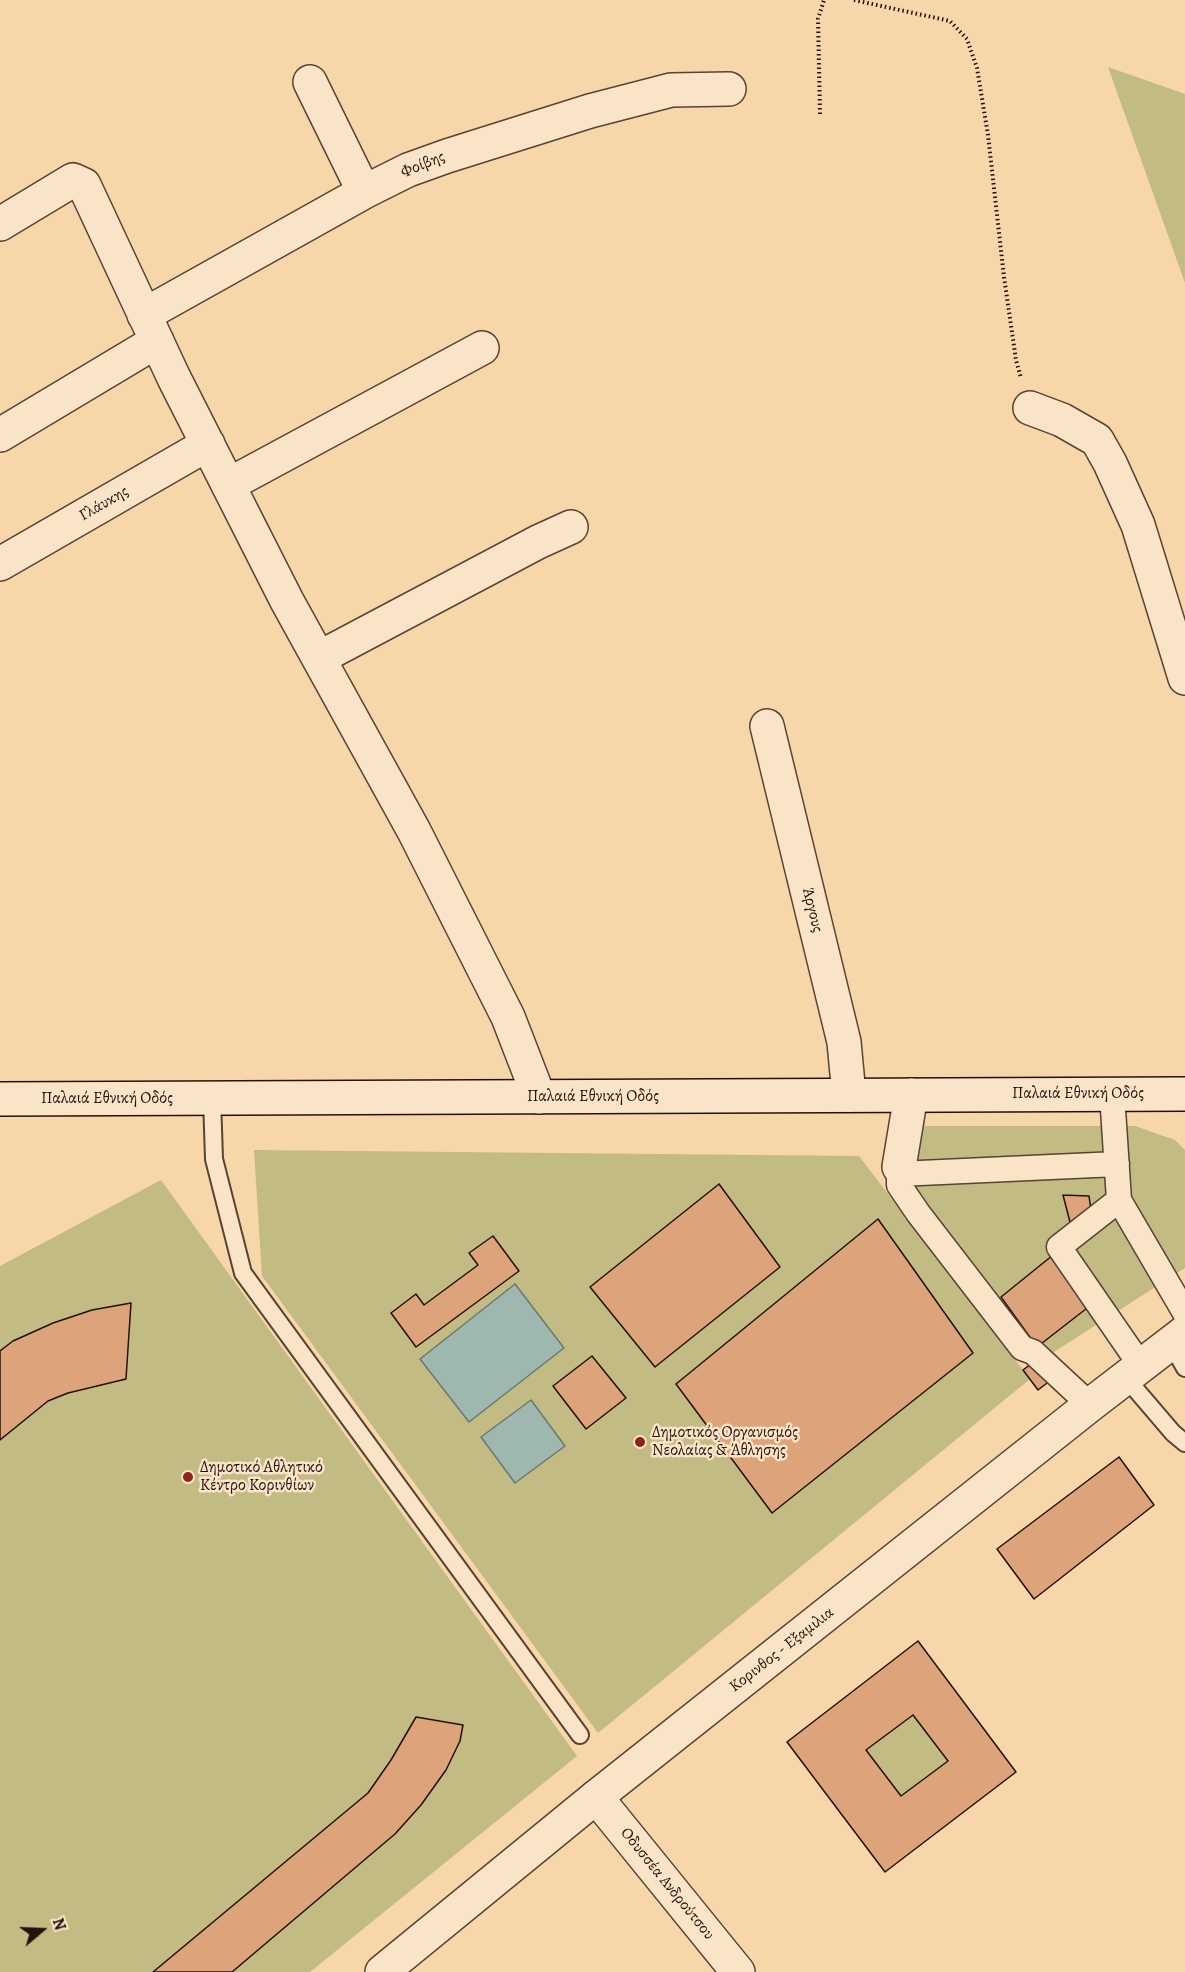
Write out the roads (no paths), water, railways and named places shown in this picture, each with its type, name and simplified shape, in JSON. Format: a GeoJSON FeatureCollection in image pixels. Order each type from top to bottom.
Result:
{"type":"FeatureCollection","features":[{"type":"Feature","properties":{"kind":"street"},"geometry":{"type":"LineString","coordinates":[[310,82],[364,192]]}},
{"type":"Feature","properties":{"kind":"street","name":"Φοίβης"},"geometry":{"type":"LineString","coordinates":[[0,435],[150,328],[364,192],[408,170],[590,111],[671,90],[729,89]]}},
{"type":"Feature","properties":{"kind":"street"},"geometry":{"type":"LineString","coordinates":[[0,224],[73,180],[84,185],[150,328],[287,601],[414,831],[508,1017],[539,1097]]}},
{"type":"Feature","properties":{"kind":"street"},"geometry":{"type":"LineString","coordinates":[[228,484],[482,348]]}},
{"type":"Feature","properties":{"kind":"street"},"geometry":{"type":"LineString","coordinates":[[1030,408],[1062,420],[1096,440],[1110,463],[1138,525],[1185,678]]}},
{"type":"Feature","properties":{"kind":"street","name":"Γλάυκης"},"geometry":{"type":"LineString","coordinates":[[0,564],[208,444]]}},
{"type":"Feature","properties":{"kind":"street"},"geometry":{"type":"LineString","coordinates":[[319,658],[538,542],[571,527]]}},
{"type":"Feature","properties":{"kind":"street","name":"Άργους"},"geometry":{"type":"LineString","coordinates":[[767,726],[844,1042],[849,1095]]}},
{"type":"Feature","properties":{"kind":"street"},"geometry":{"type":"LineString","coordinates":[[1112,1094],[1119,1200],[1185,1313]]}},
{"type":"Feature","properties":{"kind":"street","name":"Παλαιά Εθνική Οδός"},"geometry":{"type":"LineString","coordinates":[[0,1099],[1185,1094]]}},
{"type":"Feature","properties":{"kind":"street"},"geometry":{"type":"LineString","coordinates":[[911,1095],[899,1170],[899,1185],[1022,1348],[1033,1352],[1090,1405]]}},
{"type":"Feature","properties":{"kind":"street"},"geometry":{"type":"LineString","coordinates":[[899,1170],[1117,1164]]}},
{"type":"Feature","properties":{"kind":"street"},"geometry":{"type":"LineString","coordinates":[[1119,1200],[1059,1247],[1134,1372]]}},
{"type":"Feature","properties":{"kind":"street","name":"Κορινθος - Εξαμιλια"},"geometry":{"type":"LineString","coordinates":[[388,1970],[596,1797],[1090,1405],[1134,1372],[1180,1347]]}},
{"type":"Feature","properties":{"kind":"street","name":"Οδυσσέα Ανδρούτσου"},"geometry":{"type":"LineString","coordinates":[[596,1797],[738,1972]]}},
{"type":"Feature","properties":{"kind":"lane"},"geometry":{"type":"LineString","coordinates":[[212,1098],[214,1159],[243,1273],[580,1735]]}},
{"type":"Feature","properties":{"kind":"lane"},"geometry":{"type":"LineString","coordinates":[[1134,1372],[1173,1433],[1185,1443]]}},
{"type":"Feature","properties":{"kind":"water"},"geometry":{"type":"Polygon","coordinates":[[[515,1284],[564,1348],[469,1422],[420,1359],[515,1284]]]}},
{"type":"Feature","properties":{"kind":"water"},"geometry":{"type":"Polygon","coordinates":[[[531,1400],[565,1446],[515,1483],[481,1437],[531,1400]]]}},
{"type":"Feature","properties":{"kind":"place","name":"Δημοτικός Οργανισμός Νεολαίας & Άθλησης"},"geometry":{"type":"Point","coordinates":[640,1442]}},
{"type":"Feature","properties":{"kind":"place","name":"Δημοτικό Αθλητικό Κέντρο Κορινθίων"},"geometry":{"type":"Point","coordinates":[188,1477]}}]}
